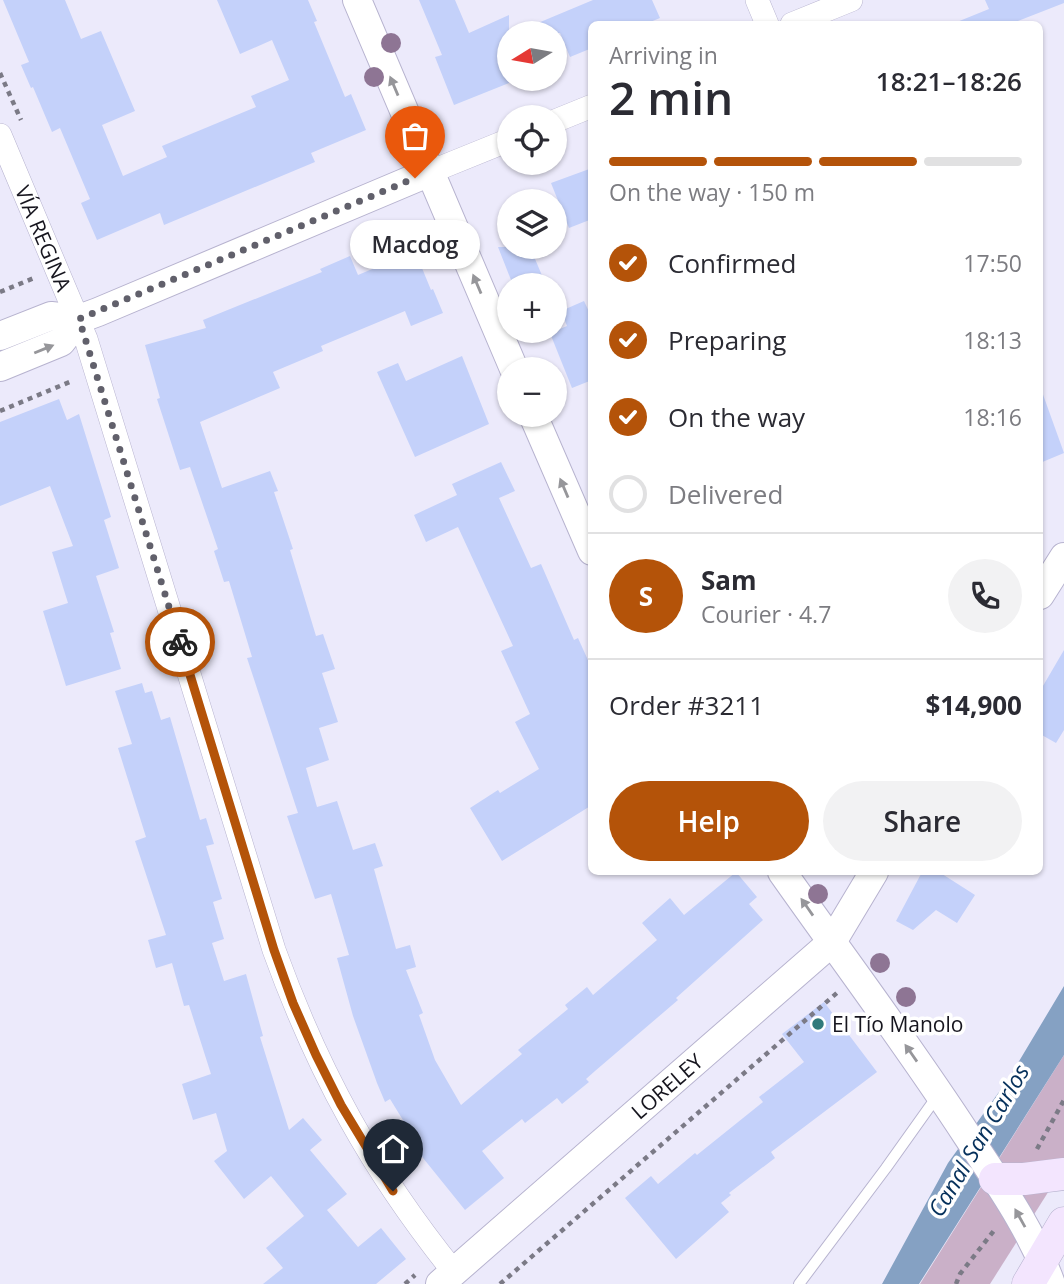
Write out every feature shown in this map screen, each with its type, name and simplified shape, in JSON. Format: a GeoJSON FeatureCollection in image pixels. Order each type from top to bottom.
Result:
{"type":"FeatureCollection","features":[{"type":"Feature","properties":{"kind":"main road"},"geometry":{"type":"LineString","coordinates":[[1005,1183],[1064,1174]]}},
{"type":"Feature","properties":{"kind":"main road"},"geometry":{"type":"LineString","coordinates":[[1040,1276],[1064,1223]]}},
{"type":"Feature","properties":{"kind":"street"},"geometry":{"type":"LineString","coordinates":[[357,0],[509,357]]}},
{"type":"Feature","properties":{"kind":"street"},"geometry":{"type":"LineString","coordinates":[[757,0],[766,21]]}},
{"type":"Feature","properties":{"kind":"street"},"geometry":{"type":"LineString","coordinates":[[799,21],[851,0]]}},
{"type":"Feature","properties":{"kind":"street"},"geometry":{"type":"LineString","coordinates":[[567,116],[588,108]]}},
{"type":"Feature","properties":{"kind":"street","name":"VÍA REGINA"},"geometry":{"type":"LineString","coordinates":[[0,135],[79,319],[274,950],[293,1003],[316,1055],[366,1149],[423,1232],[447,1278]]}},
{"type":"Feature","properties":{"kind":"street"},"geometry":{"type":"LineString","coordinates":[[0,336],[51,316],[79,319],[497,145]]}},
{"type":"Feature","properties":{"kind":"street"},"geometry":{"type":"LineString","coordinates":[[0,367],[61,342],[79,319]]}},
{"type":"Feature","properties":{"kind":"street"},"geometry":{"type":"LineString","coordinates":[[538,427],[588,542]]}},
{"type":"Feature","properties":{"kind":"street"},"geometry":{"type":"LineString","coordinates":[[1043,590],[1064,557]]}},
{"type":"Feature","properties":{"kind":"street"},"geometry":{"type":"LineString","coordinates":[[784,875],[944,1102],[1005,1183],[1040,1276]]}},
{"type":"Feature","properties":{"kind":"street","name":"LORELEY"},"geometry":{"type":"LineString","coordinates":[[447,1278],[832,943],[872,875]]}},
{"type":"Feature","properties":{"kind":"lane"},"geometry":{"type":"LineString","coordinates":[[799,1284],[944,1102]]}},
{"type":"Feature","properties":{"kind":"path"},"geometry":{"type":"LineString","coordinates":[[0,292],[34,278]]}},
{"type":"Feature","properties":{"kind":"path"},"geometry":{"type":"LineString","coordinates":[[0,411],[72,381]]}},
{"type":"Feature","properties":{"kind":"path"},"geometry":{"type":"LineString","coordinates":[[500,1284],[856,976]]}},
{"type":"Feature","properties":{"kind":"path"},"geometry":{"type":"LineString","coordinates":[[957,1284],[960,1274],[999,1223],[1005,1183],[1041,1139],[1064,1100]]}},
{"type":"Feature","properties":{"kind":"shaded area"},"geometry":{"type":"Polygon","coordinates":[[[1064,1055],[1064,1167],[990,1284],[920,1284],[1064,1055]]]}},
{"type":"Feature","properties":{"kind":"water","name":"Canal San Carlos"},"geometry":{"type":"Polygon","coordinates":[[[1064,986],[1064,1055],[919,1284],[882,1284],[948,1163],[1009,1078],[1064,986]]]}},
{"type":"Feature","properties":{"kind":"building"},"geometry":{"type":"Polygon","coordinates":[[[3,0],[65,0],[81,39],[101,31],[135,111],[102,125],[123,176],[167,157],[162,146],[256,107],[251,96],[289,80],[272,40],[240,54],[217,0],[308,0],[317,21],[314,22],[345,97],[351,94],[366,130],[311,153],[315,162],[164,225],[160,213],[97,240],[81,203],[90,199],[60,128],[52,132],[33,87],[31,88],[21,65],[29,62],[3,0]]]}},
{"type":"Feature","properties":{"kind":"building"},"geometry":{"type":"Polygon","coordinates":[[[419,0],[455,0],[469,33],[509,15],[509,21],[497,21],[497,88],[454,105],[435,57],[442,55],[419,0]]]}},
{"type":"Feature","properties":{"kind":"building"},"geometry":{"type":"Polygon","coordinates":[[[593,0],[652,0],[660,18],[652,21],[588,21],[588,50],[570,57],[567,50],[567,21],[543,21],[593,0]]]}},
{"type":"Feature","properties":{"kind":"building"},"geometry":{"type":"Polygon","coordinates":[[[985,0],[1064,0],[1064,3],[1018,21],[959,21],[989,9],[985,0]]]}},
{"type":"Feature","properties":{"kind":"building"},"geometry":{"type":"Polygon","coordinates":[[[588,169],[588,221],[569,228],[567,189],[553,189],[551,183],[588,169]]]}},
{"type":"Feature","properties":{"kind":"building"},"geometry":{"type":"Polygon","coordinates":[[[415,251],[443,313],[411,326],[405,311],[321,346],[323,351],[273,372],[280,388],[200,422],[222,488],[270,471],[278,491],[274,492],[293,549],[290,550],[316,636],[323,634],[335,669],[322,673],[338,722],[319,728],[329,760],[306,768],[317,807],[337,801],[353,850],[375,843],[383,866],[374,869],[396,949],[410,945],[416,967],[406,970],[423,1013],[419,1015],[435,1060],[461,1105],[522,1054],[518,1050],[568,1009],[565,1005],[587,987],[593,995],[657,940],[642,923],[670,898],[684,915],[732,875],[739,875],[757,897],[749,904],[763,920],[676,998],[678,1000],[586,1079],[589,1082],[562,1104],[557,1098],[525,1123],[522,1119],[482,1151],[504,1178],[465,1210],[419,1153],[422,1151],[390,1099],[385,1102],[377,1083],[353,1016],[337,958],[349,955],[331,894],[315,899],[287,816],[298,813],[247,658],[252,657],[229,581],[224,582],[214,551],[218,549],[190,467],[180,470],[157,399],[160,398],[145,345],[206,328],[203,320],[322,272],[320,269],[350,256],[358,275],[415,251]]]}},
{"type":"Feature","properties":{"kind":"building"},"geometry":{"type":"Polygon","coordinates":[[[503,259],[535,259],[541,273],[508,273],[503,259]]]}},
{"type":"Feature","properties":{"kind":"building"},"geometry":{"type":"Polygon","coordinates":[[[584,301],[588,310],[588,382],[572,388],[567,376],[567,357],[560,357],[554,343],[567,343],[567,308],[584,301]]]}},
{"type":"Feature","properties":{"kind":"building"},"geometry":{"type":"Polygon","coordinates":[[[462,356],[489,424],[415,457],[377,372],[398,363],[406,381],[462,356]]]}},
{"type":"Feature","properties":{"kind":"building"},"geometry":{"type":"Polygon","coordinates":[[[1043,395],[1064,453],[1043,462],[1043,395]]]}},
{"type":"Feature","properties":{"kind":"building"},"geometry":{"type":"Polygon","coordinates":[[[59,399],[67,420],[79,414],[111,517],[104,520],[119,568],[96,576],[114,632],[110,633],[121,669],[66,686],[43,611],[68,603],[52,552],[73,546],[50,486],[0,506],[0,422],[59,399]]]}},
{"type":"Feature","properties":{"kind":"building"},"geometry":{"type":"Polygon","coordinates":[[[501,462],[515,491],[499,498],[531,568],[541,564],[574,640],[578,638],[588,660],[588,807],[502,861],[470,808],[539,769],[515,722],[530,714],[501,651],[513,646],[458,527],[426,542],[414,515],[457,495],[452,484],[501,462]]]}},
{"type":"Feature","properties":{"kind":"building"},"geometry":{"type":"Polygon","coordinates":[[[1064,650],[1064,730],[1056,743],[1043,736],[1043,686],[1064,650]]]}},
{"type":"Feature","properties":{"kind":"building"},"geometry":{"type":"Polygon","coordinates":[[[142,683],[145,693],[152,691],[161,720],[170,717],[200,820],[206,818],[214,844],[206,846],[222,899],[213,902],[224,939],[212,943],[224,981],[246,974],[263,1036],[260,1037],[289,1130],[303,1118],[322,1140],[310,1150],[347,1194],[327,1210],[358,1247],[381,1228],[406,1259],[376,1284],[263,1284],[283,1268],[266,1248],[304,1216],[271,1176],[244,1199],[214,1161],[227,1151],[216,1113],[193,1120],[182,1084],[211,1074],[189,1005],[184,1006],[172,963],[156,968],[148,940],[166,935],[135,841],[146,837],[118,748],[132,744],[115,691],[142,683]]]}},
{"type":"Feature","properties":{"kind":"building"},"geometry":{"type":"Polygon","coordinates":[[[920,875],[944,875],[975,895],[957,923],[936,910],[913,930],[896,921],[920,875]]]}},
{"type":"Feature","properties":{"kind":"building"},"geometry":{"type":"Polygon","coordinates":[[[824,1002],[877,1072],[771,1152],[775,1158],[729,1193],[731,1195],[721,1203],[729,1212],[676,1259],[625,1198],[651,1176],[658,1184],[695,1153],[697,1155],[763,1102],[759,1097],[804,1062],[782,1034],[824,1002]]]}},
{"type":"Feature","properties":{"kind":"way so far"},"geometry":{"type":"LineString","coordinates":[[180,642],[79,319],[415,178]]}},
{"type":"Feature","properties":{"kind":"place","name":"Macdog"},"geometry":{"type":"Point","coordinates":[415,178]}},
{"type":"Feature","properties":{"kind":"place","name":"El Tío Manolo"},"geometry":{"type":"Point","coordinates":[818,1024]}},
{"type":"Feature","properties":{"kind":"route"},"geometry":{"type":"LineString","coordinates":[[180,642],[274,950],[293,1003],[341,1105],[393,1191]]}}]}
